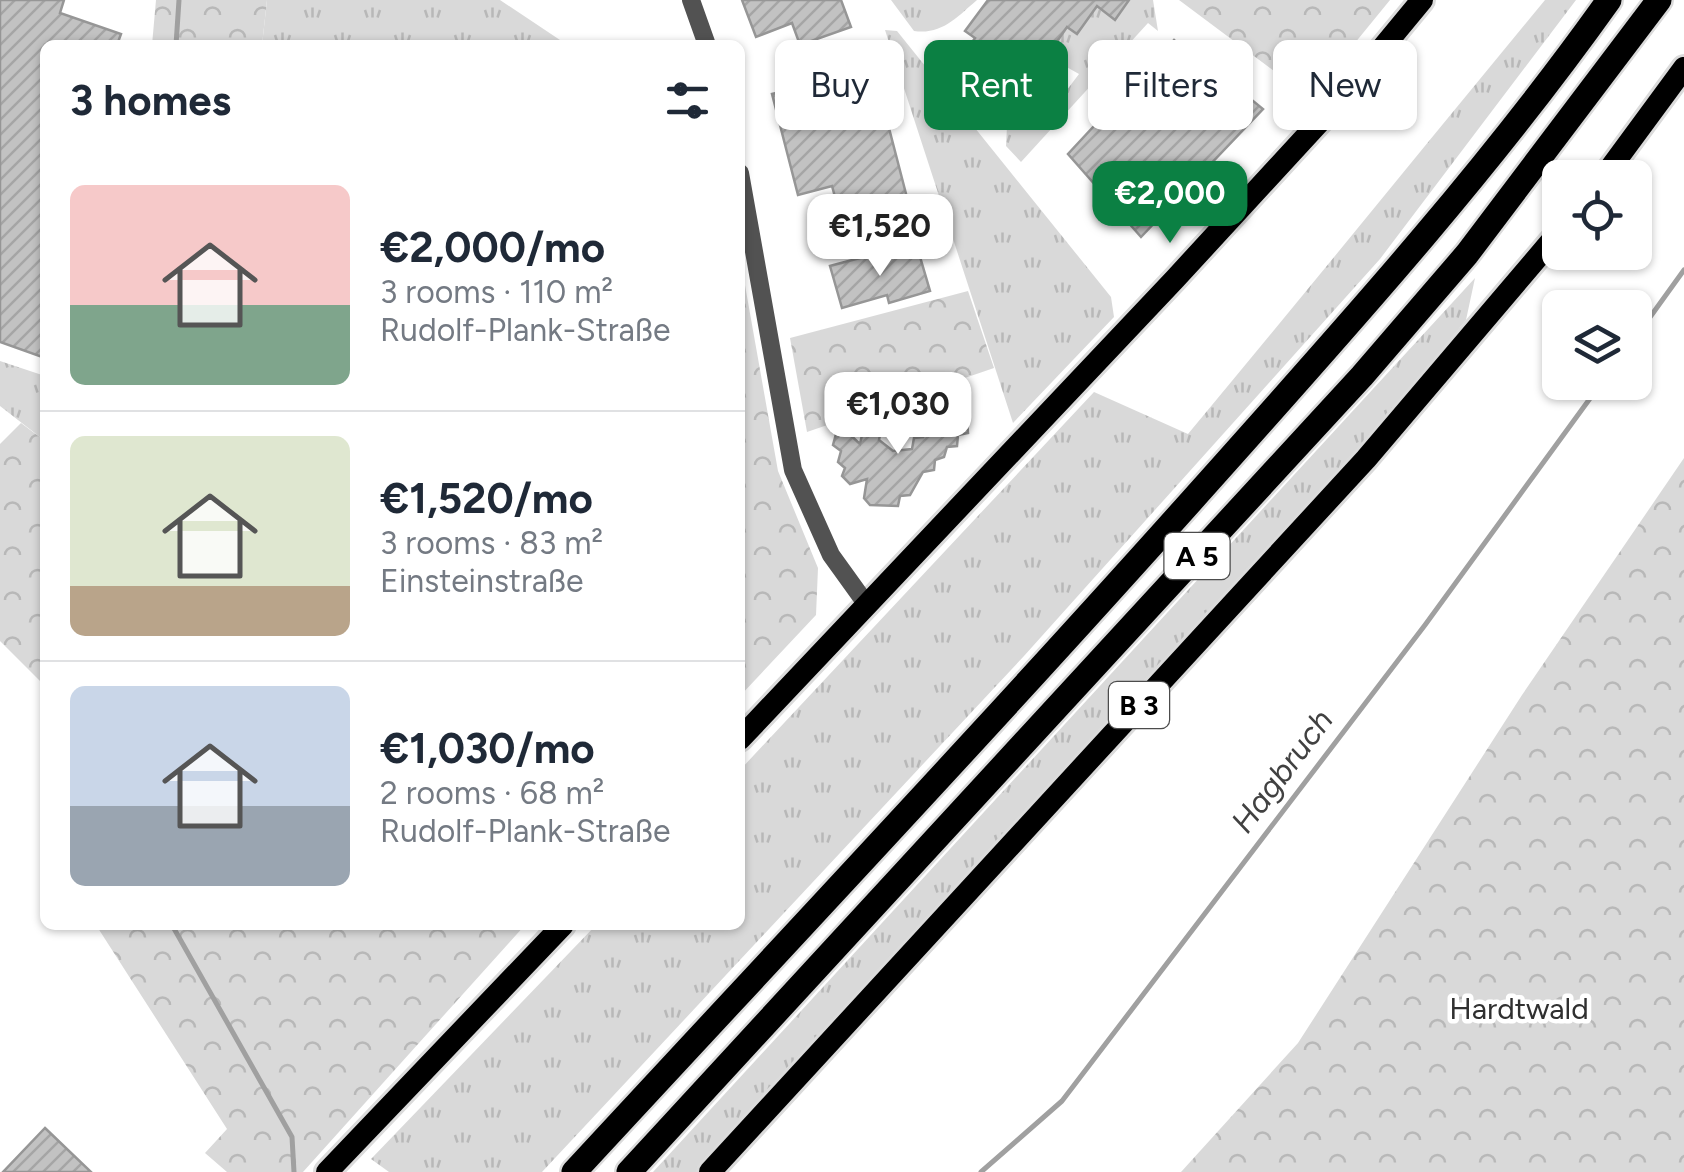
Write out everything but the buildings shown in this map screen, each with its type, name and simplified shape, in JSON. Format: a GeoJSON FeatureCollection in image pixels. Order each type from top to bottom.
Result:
{"type":"FeatureCollection","features":[{"type":"Feature","properties":{"kind":"highway","name":"A 5"},"geometry":{"type":"LineString","coordinates":[[574,1172],[1076,630],[1328,348],[1430,230],[1608,0]]}},
{"type":"Feature","properties":{"kind":"highway","name":"A 5"},"geometry":{"type":"LineString","coordinates":[[629,1172],[1362,376],[1467,254],[1658,0]]}},
{"type":"Feature","properties":{"kind":"main road"},"geometry":{"type":"LineString","coordinates":[[745,734],[1313,129],[1422,0]]}},
{"type":"Feature","properties":{"kind":"main road"},"geometry":{"type":"LineString","coordinates":[[1616,160],[1684,68]]}},
{"type":"Feature","properties":{"kind":"main road","name":"B 3"},"geometry":{"type":"LineString","coordinates":[[710,1172],[1366,459],[1542,253]]}},
{"type":"Feature","properties":{"kind":"main road"},"geometry":{"type":"LineString","coordinates":[[327,1172],[558,930]]}},
{"type":"Feature","properties":{"kind":"street"},"geometry":{"type":"LineString","coordinates":[[691,0],[705,40]]}},
{"type":"Feature","properties":{"kind":"street"},"geometry":{"type":"LineString","coordinates":[[745,201],[793,470],[831,555],[867,604]]}},
{"type":"Feature","properties":{"kind":"green space"},"geometry":{"type":"Polygon","coordinates":[[[156,0],[267,0],[263,40],[152,40],[156,0]]]}},
{"type":"Feature","properties":{"kind":"green space"},"geometry":{"type":"Polygon","coordinates":[[[267,0],[500,0],[560,40],[263,40],[267,0]]]}},
{"type":"Feature","properties":{"kind":"green space"},"geometry":{"type":"Polygon","coordinates":[[[891,0],[977,0],[949,23],[924,32],[914,31],[891,0]]]}},
{"type":"Feature","properties":{"kind":"green space"},"geometry":{"type":"Polygon","coordinates":[[[1129,0],[1153,0],[1158,31],[1148,23],[1132,40],[1088,40],[1088,89],[1068,111],[1068,89],[1079,74],[1068,68],[1068,40],[1057,40],[1066,26],[1077,34],[1097,6],[1115,19],[1129,0]]]}},
{"type":"Feature","properties":{"kind":"green space"},"geometry":{"type":"Polygon","coordinates":[[[1179,0],[1390,0],[1357,40],[1273,40],[1273,70],[1253,55],[1253,40],[1232,40],[1179,0]]]}},
{"type":"Feature","properties":{"kind":"green space"},"geometry":{"type":"Polygon","coordinates":[[[1545,0],[1576,0],[1380,259],[1024,656],[542,1172],[389,1172],[371,1159],[591,930],[745,930],[745,765],[1094,392],[1188,434],[1545,0]]]}},
{"type":"Feature","properties":{"kind":"green space"},"geometry":{"type":"Polygon","coordinates":[[[885,30],[897,31],[924,65],[924,130],[977,130],[1111,297],[1114,317],[1013,423],[904,88],[904,40],[888,40],[885,30]]]}},
{"type":"Feature","properties":{"kind":"green space"},"geometry":{"type":"Polygon","coordinates":[[[1007,130],[1050,130],[1021,162],[1006,146],[1007,130]]]}},
{"type":"Feature","properties":{"kind":"green space"},"geometry":{"type":"Polygon","coordinates":[[[1475,278],[1466,320],[1340,475],[696,1172],[653,1172],[1475,278]]]}},
{"type":"Feature","properties":{"kind":"green space"},"geometry":{"type":"Polygon","coordinates":[[[745,285],[778,471],[818,568],[816,615],[745,691],[745,285]]]}},
{"type":"Feature","properties":{"kind":"green space"},"geometry":{"type":"Polygon","coordinates":[[[968,291],[994,368],[807,432],[790,338],[968,291]]]}},
{"type":"Feature","properties":{"kind":"green space"},"geometry":{"type":"Polygon","coordinates":[[[0,361],[40,374],[40,437],[0,406],[0,361]]]}},
{"type":"Feature","properties":{"kind":"green space"},"geometry":{"type":"Polygon","coordinates":[[[21,423],[40,437],[40,681],[0,641],[0,444],[21,423]]]}},
{"type":"Feature","properties":{"kind":"green space","name":"Hardtwald"},"geometry":{"type":"Polygon","coordinates":[[[1684,458],[1684,1172],[1181,1172],[1298,1043],[1522,695],[1684,458]]]}},
{"type":"Feature","properties":{"kind":"green space"},"geometry":{"type":"Polygon","coordinates":[[[99,930],[521,930],[303,1172],[227,1172],[205,1153],[227,1129],[99,930]]]}},
{"type":"Feature","properties":{"kind":"waterway"},"geometry":{"type":"LineString","coordinates":[[176,40],[179,0]]}},
{"type":"Feature","properties":{"kind":"waterway","name":"Hagbruch"},"geometry":{"type":"LineString","coordinates":[[1652,314],[1684,270]]}},
{"type":"Feature","properties":{"kind":"waterway","name":"Hagbruch"},"geometry":{"type":"LineString","coordinates":[[981,1172],[1062,1101],[1425,625],[1589,400]]}},
{"type":"Feature","properties":{"kind":"waterway"},"geometry":{"type":"LineString","coordinates":[[175,930],[292,1137],[294,1172]]}}]}
